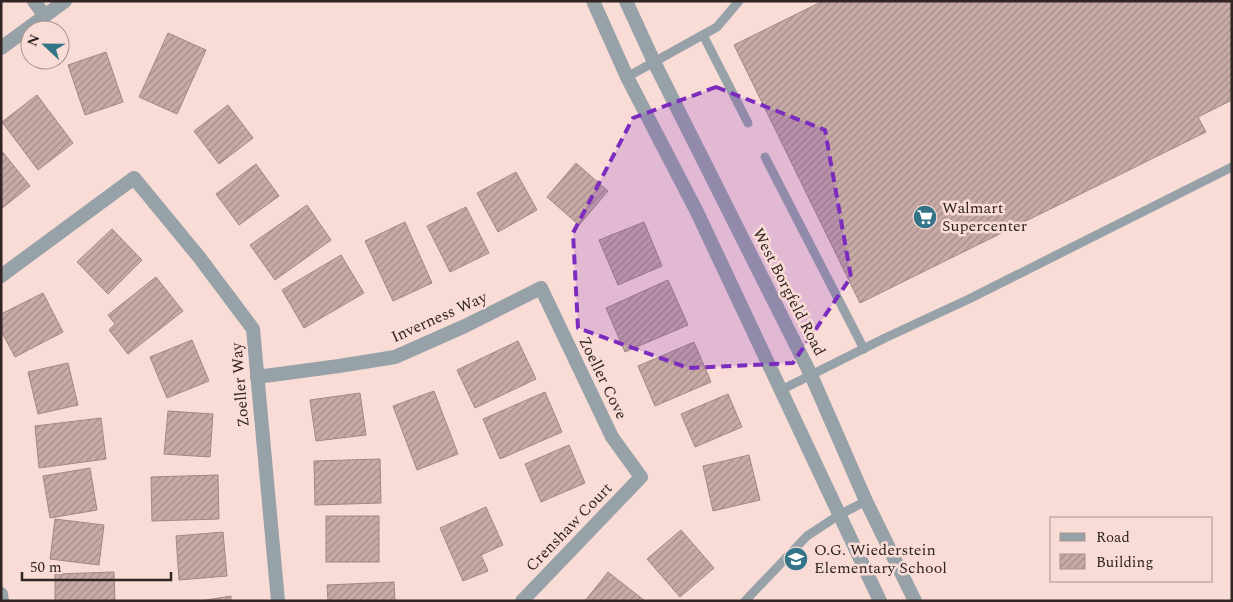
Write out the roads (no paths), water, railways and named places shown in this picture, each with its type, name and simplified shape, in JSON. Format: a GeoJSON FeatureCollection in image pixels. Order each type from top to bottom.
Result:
{"type":"FeatureCollection","features":[{"type":"Feature","properties":{"kind":"street"},"geometry":{"type":"LineString","coordinates":[[34,1],[45,16]]}},
{"type":"Feature","properties":{"kind":"street"},"geometry":{"type":"LineString","coordinates":[[1,48],[65,1]]}},
{"type":"Feature","properties":{"kind":"street"},"geometry":{"type":"LineString","coordinates":[[593,1],[627,77],[697,212],[880,601]]}},
{"type":"Feature","properties":{"kind":"street","name":"West Borgfeld Road"},"geometry":{"type":"LineString","coordinates":[[626,1],[654,62],[811,375],[866,501],[914,601]]}},
{"type":"Feature","properties":{"kind":"street","name":"Zoeller Way"},"geometry":{"type":"LineString","coordinates":[[1,276],[134,178],[200,257],[253,329],[278,601]]}},
{"type":"Feature","properties":{"kind":"street","name":"Inverness Way"},"geometry":{"type":"LineString","coordinates":[[257,377],[395,357],[466,326],[541,288]]}},
{"type":"Feature","properties":{"kind":"street","name":"Zoeller Cove"},"geometry":{"type":"LineString","coordinates":[[541,288],[612,437],[641,477]]}},
{"type":"Feature","properties":{"kind":"street","name":"Crenshaw Court"},"geometry":{"type":"LineString","coordinates":[[522,601],[641,477]]}},
{"type":"Feature","properties":{"kind":"street"},"geometry":{"type":"LineString","coordinates":[[1,594],[2,601]]}},
{"type":"Feature","properties":{"kind":"lane"},"geometry":{"type":"LineString","coordinates":[[627,77],[717,27],[739,1]]}},
{"type":"Feature","properties":{"kind":"lane"},"geometry":{"type":"LineString","coordinates":[[703,35],[748,123]]}},
{"type":"Feature","properties":{"kind":"lane"},"geometry":{"type":"LineString","coordinates":[[765,157],[864,349]]}},
{"type":"Feature","properties":{"kind":"lane"},"geometry":{"type":"LineString","coordinates":[[781,390],[969,299],[1232,167]]}},
{"type":"Feature","properties":{"kind":"lane"},"geometry":{"type":"LineString","coordinates":[[745,601],[807,536],[839,515],[866,501]]}},
{"type":"Feature","properties":{"kind":"place","name":"Walmart Supercenter"},"geometry":{"type":"Point","coordinates":[925,217]}},
{"type":"Feature","properties":{"kind":"place","name":"O.G. Wiederstein Elementary School"},"geometry":{"type":"Point","coordinates":[796,559]}}]}
